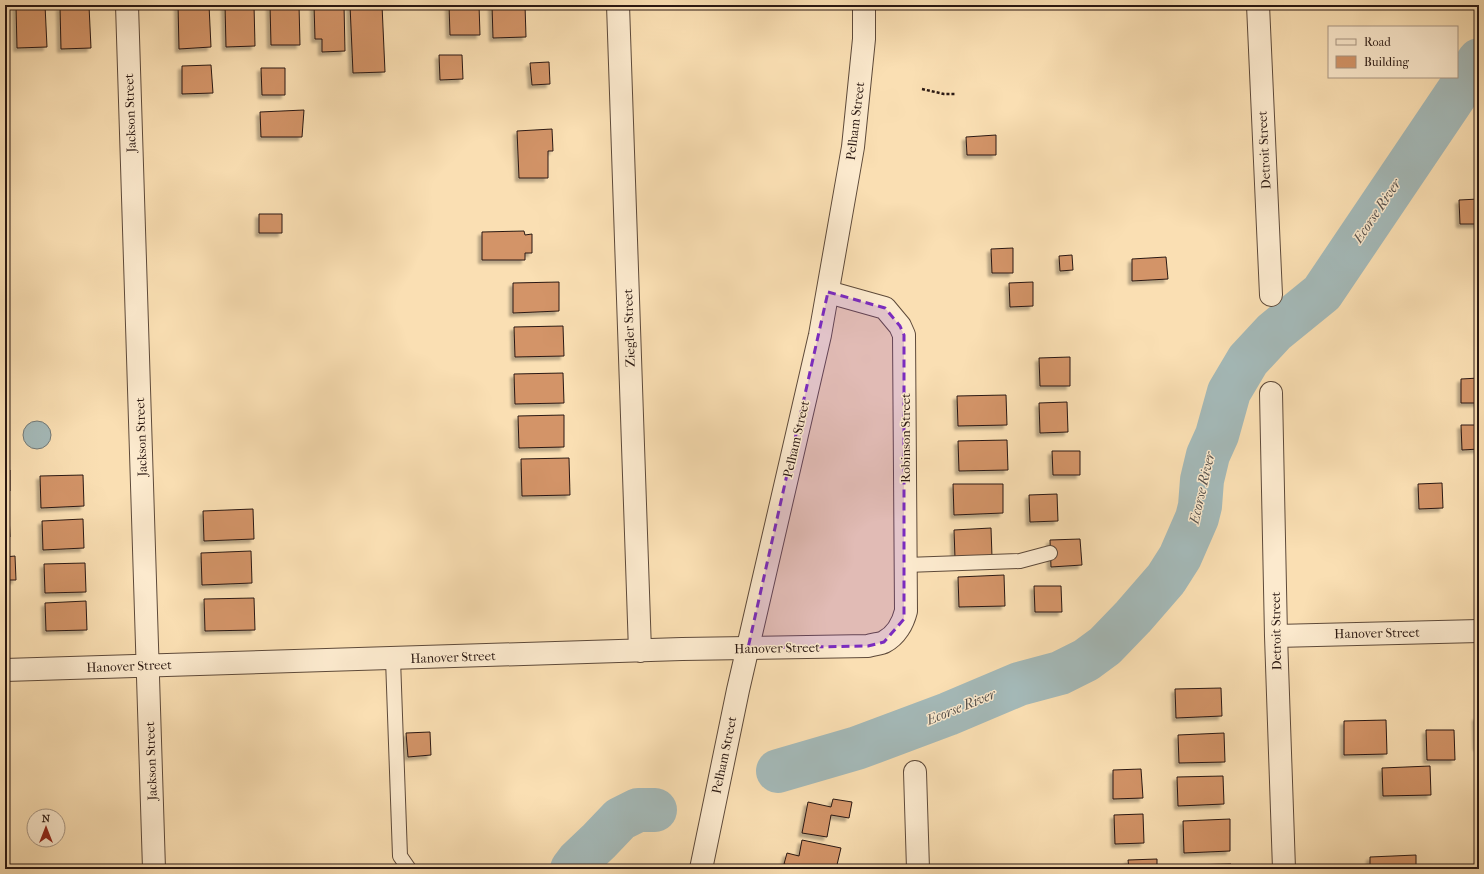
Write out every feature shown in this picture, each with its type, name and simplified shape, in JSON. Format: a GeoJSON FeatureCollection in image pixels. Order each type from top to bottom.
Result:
{"type":"FeatureCollection","features":[{"type":"Feature","properties":{"kind":"street","name":"Jackson Street"},"geometry":{"type":"LineString","coordinates":[[127,5],[154,869]]}},
{"type":"Feature","properties":{"kind":"street","name":"Ziegler Street"},"geometry":{"type":"LineString","coordinates":[[618,5],[640,650]]}},
{"type":"Feature","properties":{"kind":"street","name":"Pelham Street"},"geometry":{"type":"LineString","coordinates":[[701,869],[748,648],[820,335],[853,147],[864,39],[864,5]]}},
{"type":"Feature","properties":{"kind":"street","name":"Detroit Street"},"geometry":{"type":"LineString","coordinates":[[1258,5],[1271,295]]}},
{"type":"Feature","properties":{"kind":"street","name":"Robinson Street"},"geometry":{"type":"LineString","coordinates":[[828,292],[885,308],[900,326],[904,335],[906,610],[904,619],[896,632]]}},
{"type":"Feature","properties":{"kind":"street","name":"Detroit Street"},"geometry":{"type":"LineString","coordinates":[[1271,393],[1276,636],[1284,869]]}},
{"type":"Feature","properties":{"kind":"street","name":"Hanover Street"},"geometry":{"type":"LineString","coordinates":[[1276,636],[1479,631]]}},
{"type":"Feature","properties":{"kind":"street","name":"Hanover Street"},"geometry":{"type":"LineString","coordinates":[[5,670],[393,659],[640,650],[868,646],[884,642],[896,632]]}},
{"type":"Feature","properties":{"kind":"street"},"geometry":{"type":"LineString","coordinates":[[915,772],[918,869]]}},
{"type":"Feature","properties":{"kind":"lane"},"geometry":{"type":"LineString","coordinates":[[906,565],[1020,561],[1050,553]]}},
{"type":"Feature","properties":{"kind":"lane"},"geometry":{"type":"LineString","coordinates":[[393,659],[400,856],[409,869]]}},
{"type":"Feature","properties":{"kind":"path"},"geometry":{"type":"LineString","coordinates":[[922,89],[944,94],[956,94]]}},
{"type":"Feature","properties":{"kind":"highlighted area"},"geometry":{"type":"Polygon","coordinates":[[[828,292],[885,308],[900,326],[904,335],[904,619],[884,642],[868,646],[748,648],[828,292]]]}},
{"type":"Feature","properties":{"kind":"shaded area"},"geometry":{"type":"Polygon","coordinates":[[[37,421],[47,425],[51,435],[47,445],[37,449],[27,445],[23,435],[27,425],[37,421]]]}},
{"type":"Feature","properties":{"kind":"building"},"geometry":{"type":"Polygon","coordinates":[[[45,5],[47,47],[17,48],[16,6],[45,5]]]}},
{"type":"Feature","properties":{"kind":"building"},"geometry":{"type":"Polygon","coordinates":[[[178,5],[209,5],[211,47],[179,49],[178,5]]]}},
{"type":"Feature","properties":{"kind":"building"},"geometry":{"type":"Polygon","coordinates":[[[225,5],[254,5],[255,46],[226,47],[225,5]]]}},
{"type":"Feature","properties":{"kind":"building"},"geometry":{"type":"Polygon","coordinates":[[[270,5],[299,5],[300,45],[271,45],[270,5]]]}},
{"type":"Feature","properties":{"kind":"building"},"geometry":{"type":"Polygon","coordinates":[[[314,5],[344,5],[345,51],[322,52],[322,39],[315,39],[314,5]]]}},
{"type":"Feature","properties":{"kind":"building"},"geometry":{"type":"Polygon","coordinates":[[[350,5],[382,5],[385,72],[353,73],[350,5]]]}},
{"type":"Feature","properties":{"kind":"building"},"geometry":{"type":"Polygon","coordinates":[[[449,5],[479,5],[480,35],[450,35],[449,5]]]}},
{"type":"Feature","properties":{"kind":"building"},"geometry":{"type":"Polygon","coordinates":[[[492,5],[525,5],[526,37],[493,38],[492,5]]]}},
{"type":"Feature","properties":{"kind":"building"},"geometry":{"type":"Polygon","coordinates":[[[5,6],[7,48],[5,48],[5,6]]]}},
{"type":"Feature","properties":{"kind":"building"},"geometry":{"type":"Polygon","coordinates":[[[89,6],[91,48],[61,49],[60,7],[89,6]]]}},
{"type":"Feature","properties":{"kind":"building"},"geometry":{"type":"Polygon","coordinates":[[[439,55],[462,55],[463,79],[440,80],[439,55]]]}},
{"type":"Feature","properties":{"kind":"building"},"geometry":{"type":"Polygon","coordinates":[[[549,62],[550,84],[532,85],[530,63],[549,62]]]}},
{"type":"Feature","properties":{"kind":"building"},"geometry":{"type":"Polygon","coordinates":[[[211,65],[213,93],[182,94],[182,66],[211,65]]]}},
{"type":"Feature","properties":{"kind":"building"},"geometry":{"type":"Polygon","coordinates":[[[261,68],[285,68],[285,95],[262,95],[261,68]]]}},
{"type":"Feature","properties":{"kind":"building"},"geometry":{"type":"Polygon","coordinates":[[[304,110],[302,137],[261,137],[260,112],[304,110]]]}},
{"type":"Feature","properties":{"kind":"building"},"geometry":{"type":"Polygon","coordinates":[[[552,129],[553,151],[548,151],[548,178],[519,178],[517,131],[552,129]]]}},
{"type":"Feature","properties":{"kind":"building"},"geometry":{"type":"Polygon","coordinates":[[[996,135],[996,155],[967,155],[966,137],[996,135]]]}},
{"type":"Feature","properties":{"kind":"building"},"geometry":{"type":"Polygon","coordinates":[[[1479,199],[1479,224],[1460,224],[1459,200],[1479,199]]]}},
{"type":"Feature","properties":{"kind":"building"},"geometry":{"type":"Polygon","coordinates":[[[259,214],[282,214],[282,233],[259,233],[259,214]]]}},
{"type":"Feature","properties":{"kind":"building"},"geometry":{"type":"Polygon","coordinates":[[[524,231],[525,235],[532,234],[532,253],[525,253],[525,260],[482,260],[482,232],[524,231]]]}},
{"type":"Feature","properties":{"kind":"building"},"geometry":{"type":"Polygon","coordinates":[[[1013,248],[1013,273],[992,273],[991,249],[1013,248]]]}},
{"type":"Feature","properties":{"kind":"building"},"geometry":{"type":"Polygon","coordinates":[[[1072,255],[1073,270],[1060,271],[1059,256],[1072,255]]]}},
{"type":"Feature","properties":{"kind":"building"},"geometry":{"type":"Polygon","coordinates":[[[1166,257],[1168,279],[1132,281],[1132,259],[1166,257]]]}},
{"type":"Feature","properties":{"kind":"building"},"geometry":{"type":"Polygon","coordinates":[[[559,282],[559,311],[513,313],[513,283],[559,282]]]}},
{"type":"Feature","properties":{"kind":"building"},"geometry":{"type":"Polygon","coordinates":[[[1033,282],[1033,306],[1010,307],[1009,283],[1033,282]]]}},
{"type":"Feature","properties":{"kind":"building"},"geometry":{"type":"Polygon","coordinates":[[[5,304],[7,304],[7,331],[5,331],[5,304]]]}},
{"type":"Feature","properties":{"kind":"building"},"geometry":{"type":"Polygon","coordinates":[[[563,326],[564,356],[515,357],[514,327],[563,326]]]}},
{"type":"Feature","properties":{"kind":"building"},"geometry":{"type":"Polygon","coordinates":[[[1070,357],[1070,386],[1040,386],[1039,358],[1070,357]]]}},
{"type":"Feature","properties":{"kind":"building"},"geometry":{"type":"Polygon","coordinates":[[[563,373],[564,403],[515,404],[514,374],[563,373]]]}},
{"type":"Feature","properties":{"kind":"building"},"geometry":{"type":"Polygon","coordinates":[[[1479,378],[1479,403],[1461,403],[1461,379],[1479,378]]]}},
{"type":"Feature","properties":{"kind":"building"},"geometry":{"type":"Polygon","coordinates":[[[1006,395],[1007,425],[958,426],[957,396],[1006,395]]]}},
{"type":"Feature","properties":{"kind":"building"},"geometry":{"type":"Polygon","coordinates":[[[1067,402],[1068,432],[1040,433],[1039,403],[1067,402]]]}},
{"type":"Feature","properties":{"kind":"building"},"geometry":{"type":"Polygon","coordinates":[[[564,415],[564,447],[519,448],[518,416],[564,415]]]}},
{"type":"Feature","properties":{"kind":"building"},"geometry":{"type":"Polygon","coordinates":[[[1461,425],[1479,425],[1479,449],[1462,450],[1461,425]]]}},
{"type":"Feature","properties":{"kind":"building"},"geometry":{"type":"Polygon","coordinates":[[[1007,440],[1008,470],[959,471],[958,441],[1007,440]]]}},
{"type":"Feature","properties":{"kind":"building"},"geometry":{"type":"Polygon","coordinates":[[[1052,451],[1080,451],[1080,475],[1053,475],[1052,451]]]}},
{"type":"Feature","properties":{"kind":"building"},"geometry":{"type":"Polygon","coordinates":[[[5,455],[6,470],[10,470],[10,491],[5,491],[5,455]]]}},
{"type":"Feature","properties":{"kind":"building"},"geometry":{"type":"Polygon","coordinates":[[[569,458],[570,495],[522,496],[521,459],[569,458]]]}},
{"type":"Feature","properties":{"kind":"building"},"geometry":{"type":"Polygon","coordinates":[[[83,475],[84,506],[41,508],[40,476],[83,475]]]}},
{"type":"Feature","properties":{"kind":"building"},"geometry":{"type":"Polygon","coordinates":[[[1442,483],[1443,508],[1419,509],[1418,484],[1442,483]]]}},
{"type":"Feature","properties":{"kind":"building"},"geometry":{"type":"Polygon","coordinates":[[[953,484],[1003,484],[1003,513],[954,515],[953,484]]]}},
{"type":"Feature","properties":{"kind":"building"},"geometry":{"type":"Polygon","coordinates":[[[1057,494],[1058,521],[1030,522],[1029,495],[1057,494]]]}},
{"type":"Feature","properties":{"kind":"building"},"geometry":{"type":"Polygon","coordinates":[[[253,509],[254,539],[204,541],[203,511],[253,509]]]}},
{"type":"Feature","properties":{"kind":"building"},"geometry":{"type":"Polygon","coordinates":[[[9,513],[10,537],[5,537],[5,514],[9,513]]]}},
{"type":"Feature","properties":{"kind":"building"},"geometry":{"type":"Polygon","coordinates":[[[83,519],[84,548],[43,550],[42,521],[83,519]]]}},
{"type":"Feature","properties":{"kind":"building"},"geometry":{"type":"Polygon","coordinates":[[[991,528],[992,557],[955,558],[954,530],[991,528]]]}},
{"type":"Feature","properties":{"kind":"building"},"geometry":{"type":"Polygon","coordinates":[[[1080,539],[1082,565],[1051,567],[1050,540],[1080,539]]]}},
{"type":"Feature","properties":{"kind":"building"},"geometry":{"type":"Polygon","coordinates":[[[251,551],[252,583],[202,585],[201,553],[251,551]]]}},
{"type":"Feature","properties":{"kind":"building"},"geometry":{"type":"Polygon","coordinates":[[[15,556],[16,580],[5,580],[5,557],[15,556]]]}},
{"type":"Feature","properties":{"kind":"building"},"geometry":{"type":"Polygon","coordinates":[[[85,563],[86,592],[45,593],[44,564],[85,563]]]}},
{"type":"Feature","properties":{"kind":"building"},"geometry":{"type":"Polygon","coordinates":[[[1004,575],[1005,606],[959,607],[958,577],[1004,575]]]}},
{"type":"Feature","properties":{"kind":"building"},"geometry":{"type":"Polygon","coordinates":[[[1034,586],[1061,586],[1062,612],[1035,612],[1034,586]]]}},
{"type":"Feature","properties":{"kind":"building"},"geometry":{"type":"Polygon","coordinates":[[[254,598],[255,630],[205,631],[204,599],[254,598]]]}},
{"type":"Feature","properties":{"kind":"building"},"geometry":{"type":"Polygon","coordinates":[[[86,601],[87,630],[46,631],[45,603],[86,601]]]}},
{"type":"Feature","properties":{"kind":"building"},"geometry":{"type":"Polygon","coordinates":[[[1221,688],[1222,716],[1176,718],[1175,689],[1221,688]]]}},
{"type":"Feature","properties":{"kind":"building"},"geometry":{"type":"Polygon","coordinates":[[[1476,717],[1479,717],[1479,747],[1477,747],[1476,717]]]}},
{"type":"Feature","properties":{"kind":"building"},"geometry":{"type":"Polygon","coordinates":[[[1386,720],[1387,754],[1344,755],[1344,721],[1386,720]]]}},
{"type":"Feature","properties":{"kind":"building"},"geometry":{"type":"Polygon","coordinates":[[[1426,730],[1454,730],[1455,760],[1427,760],[1426,730]]]}},
{"type":"Feature","properties":{"kind":"building"},"geometry":{"type":"Polygon","coordinates":[[[430,732],[431,755],[408,757],[406,733],[430,732]]]}},
{"type":"Feature","properties":{"kind":"building"},"geometry":{"type":"Polygon","coordinates":[[[1224,733],[1225,762],[1179,763],[1178,735],[1224,733]]]}},
{"type":"Feature","properties":{"kind":"building"},"geometry":{"type":"Polygon","coordinates":[[[1430,766],[1431,795],[1383,796],[1382,768],[1430,766]]]}},
{"type":"Feature","properties":{"kind":"building"},"geometry":{"type":"Polygon","coordinates":[[[1141,769],[1143,798],[1113,799],[1113,770],[1141,769]]]}},
{"type":"Feature","properties":{"kind":"building"},"geometry":{"type":"Polygon","coordinates":[[[1223,776],[1224,804],[1178,806],[1177,777],[1223,776]]]}},
{"type":"Feature","properties":{"kind":"building"},"geometry":{"type":"Polygon","coordinates":[[[833,799],[852,802],[849,818],[831,815],[827,837],[802,833],[808,802],[831,807],[833,799]]]}},
{"type":"Feature","properties":{"kind":"building"},"geometry":{"type":"Polygon","coordinates":[[[1143,814],[1144,843],[1115,844],[1114,815],[1143,814]]]}},
{"type":"Feature","properties":{"kind":"building"},"geometry":{"type":"Polygon","coordinates":[[[1230,819],[1230,851],[1184,853],[1183,821],[1230,819]]]}},
{"type":"Feature","properties":{"kind":"building"},"geometry":{"type":"Polygon","coordinates":[[[802,840],[841,848],[836,869],[807,869],[784,864],[787,853],[799,856],[802,840]]]}},
{"type":"Feature","properties":{"kind":"building"},"geometry":{"type":"Polygon","coordinates":[[[1416,855],[1416,869],[1370,869],[1370,857],[1416,855]]]}},
{"type":"Feature","properties":{"kind":"building"},"geometry":{"type":"Polygon","coordinates":[[[1157,859],[1157,869],[1129,869],[1128,860],[1157,859]]]}},
{"type":"Feature","properties":{"kind":"building"},"geometry":{"type":"Polygon","coordinates":[[[1231,864],[1231,869],[1184,869],[1184,865],[1231,864]]]}},
{"type":"Feature","properties":{"kind":"waterway","name":"Ecorse River"},"geometry":{"type":"LineString","coordinates":[[778,771],[857,748],[948,714],[1019,684],[1060,673],[1086,660],[1105,646],[1166,579],[1180,557],[1197,518],[1200,506],[1202,480],[1208,455],[1217,435],[1229,392],[1248,360],[1274,332],[1322,293],[1479,60]]}},
{"type":"Feature","properties":{"kind":"waterway","name":"Ecorse River"},"geometry":{"type":"LineString","coordinates":[[572,869],[578,861],[620,819],[638,810],[655,810]]}}]}
